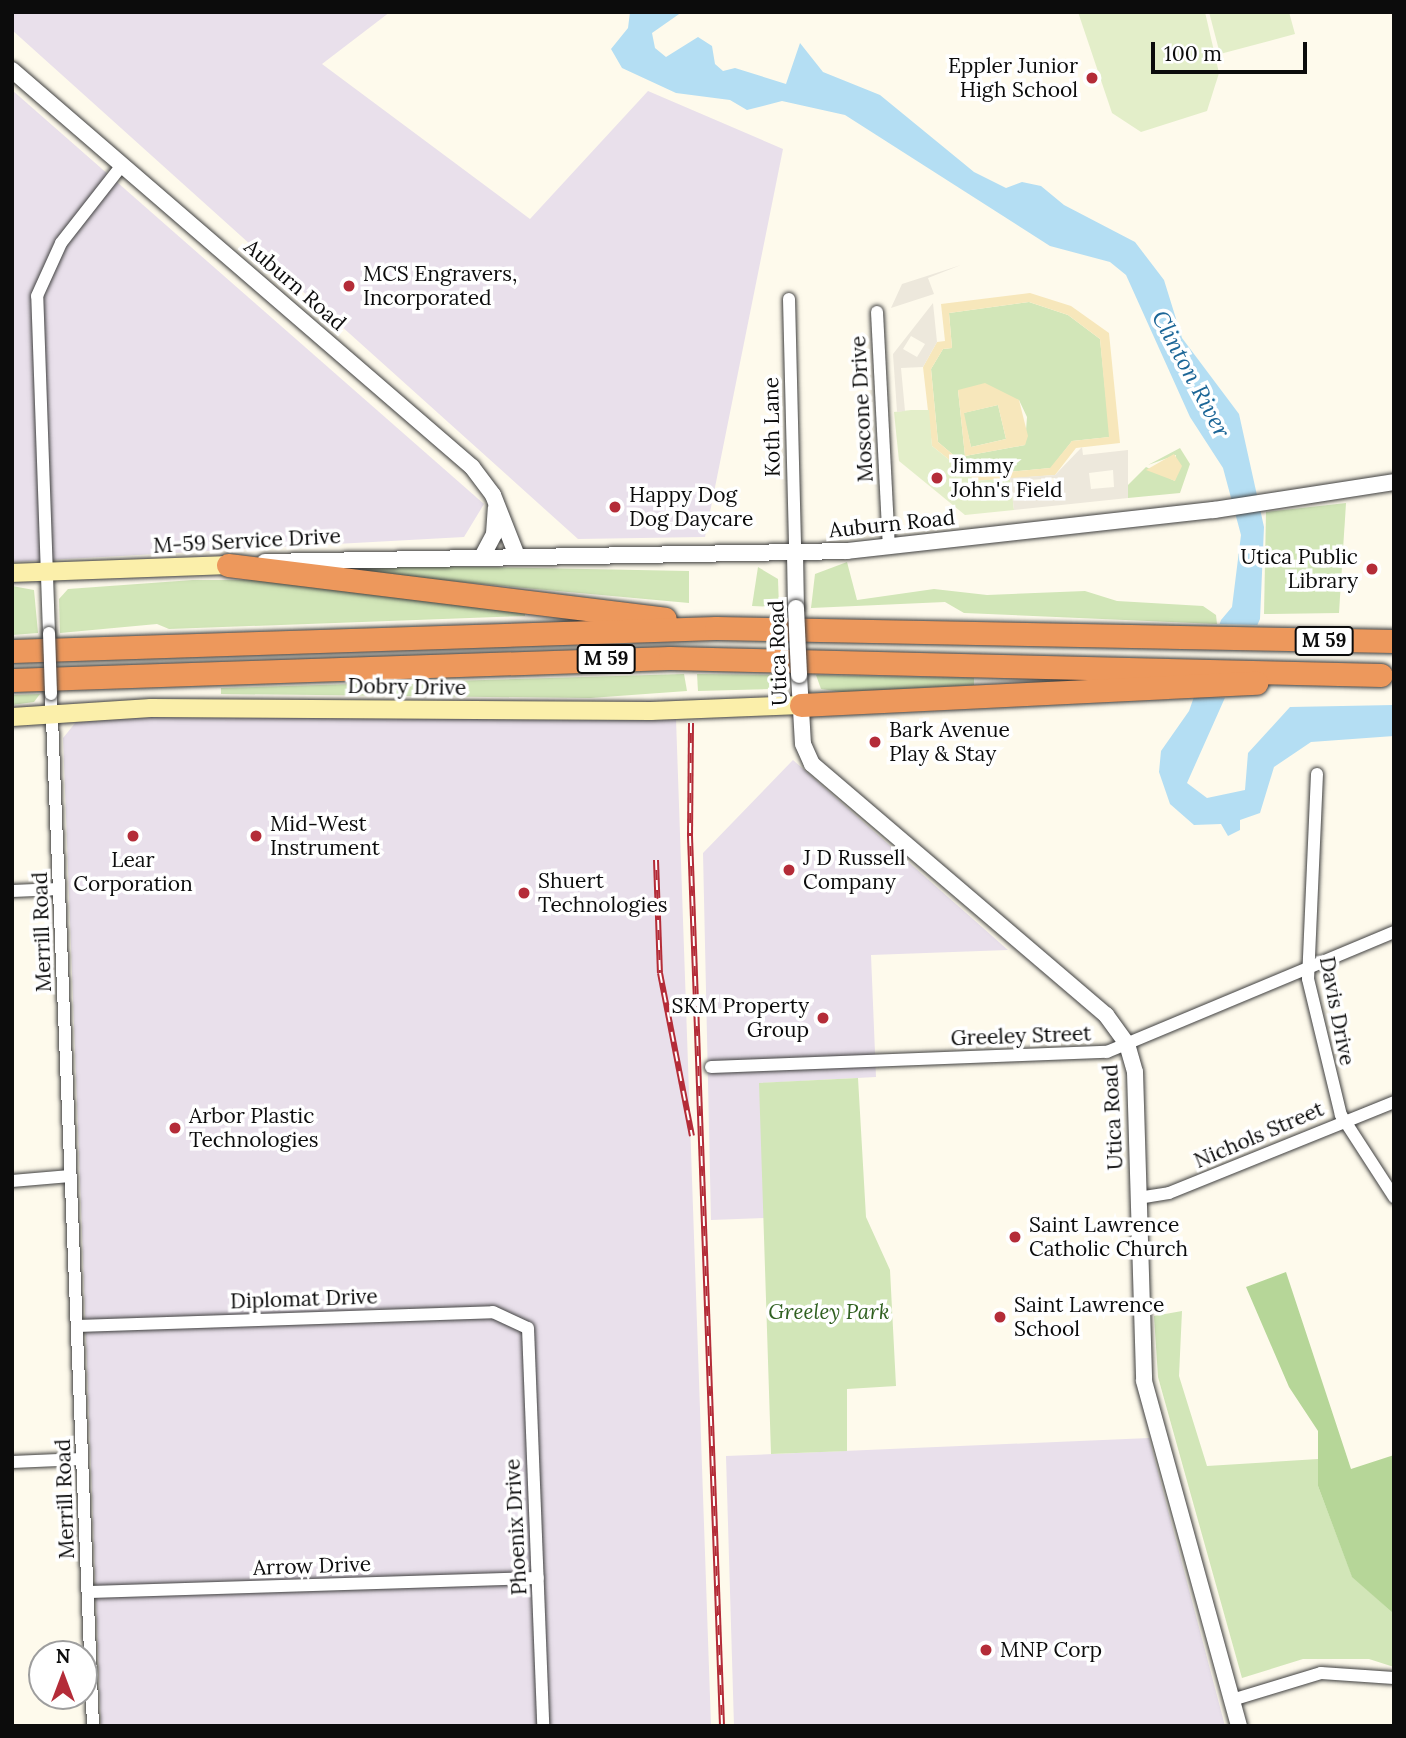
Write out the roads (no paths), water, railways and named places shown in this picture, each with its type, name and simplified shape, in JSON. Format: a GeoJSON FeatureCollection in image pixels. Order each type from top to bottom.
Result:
{"type":"FeatureCollection","features":[{"type":"Feature","properties":{"kind":"highway"},"geometry":{"type":"LineString","coordinates":[[228,565],[626,611],[716,628]]}},
{"type":"Feature","properties":{"kind":"highway","name":"M 59"},"geometry":{"type":"LineString","coordinates":[[12,651],[716,628],[1394,642]]}},
{"type":"Feature","properties":{"kind":"highway","name":"M 59"},"geometry":{"type":"LineString","coordinates":[[12,680],[670,658],[1197,677]]}},
{"type":"Feature","properties":{"kind":"highway"},"geometry":{"type":"LineString","coordinates":[[801,705],[1197,677],[1387,676]]}},
{"type":"Feature","properties":{"kind":"main road","name":"M-59 Service Drive"},"geometry":{"type":"LineString","coordinates":[[12,573],[228,565]]}},
{"type":"Feature","properties":{"kind":"main road","name":"Dobry Drive"},"geometry":{"type":"LineString","coordinates":[[12,717],[52,713],[801,705]]}},
{"type":"Feature","properties":{"kind":"street","name":"Auburn Road"},"geometry":{"type":"LineString","coordinates":[[12,70],[454,451],[496,503],[517,556]]}},
{"type":"Feature","properties":{"kind":"street","name":"Merrill Road"},"geometry":{"type":"LineString","coordinates":[[93,1726],[51,694],[39,282],[61,243],[123,164]]}},
{"type":"Feature","properties":{"kind":"street","name":"Koth Lane"},"geometry":{"type":"LineString","coordinates":[[789,299],[795,553]]}},
{"type":"Feature","properties":{"kind":"street","name":"Moscone Drive"},"geometry":{"type":"LineString","coordinates":[[877,312],[889,546]]}},
{"type":"Feature","properties":{"kind":"street","name":"Auburn Road"},"geometry":{"type":"LineString","coordinates":[[483,555],[795,553],[889,546],[1214,510],[1394,482]]}},
{"type":"Feature","properties":{"kind":"street"},"geometry":{"type":"LineString","coordinates":[[483,555],[494,534],[496,503]]}},
{"type":"Feature","properties":{"kind":"street","name":"Utica Road"},"geometry":{"type":"LineString","coordinates":[[795,553],[803,744],[812,764],[1105,1015],[1126,1044],[1135,1072],[1146,1391],[1240,1726]]}},
{"type":"Feature","properties":{"kind":"street","name":"M-59 Service Drive"},"geometry":{"type":"LineString","coordinates":[[228,565],[483,555]]}},
{"type":"Feature","properties":{"kind":"street","name":"Davis Drive"},"geometry":{"type":"LineString","coordinates":[[1317,774],[1306,967],[1343,1121],[1394,1197]]}},
{"type":"Feature","properties":{"kind":"street"},"geometry":{"type":"LineString","coordinates":[[12,891],[59,889]]}},
{"type":"Feature","properties":{"kind":"street","name":"Greeley Street"},"geometry":{"type":"LineString","coordinates":[[710,1067],[1099,1053],[1394,932]]}},
{"type":"Feature","properties":{"kind":"street","name":"Nichols Street"},"geometry":{"type":"LineString","coordinates":[[1138,1198],[1170,1193],[1394,1102]]}},
{"type":"Feature","properties":{"kind":"street"},"geometry":{"type":"LineString","coordinates":[[12,1181],[71,1176]]}},
{"type":"Feature","properties":{"kind":"street","name":"Diplomat Drive"},"geometry":{"type":"LineString","coordinates":[[77,1326],[493,1312],[528,1328]]}},
{"type":"Feature","properties":{"kind":"street","name":"Phoenix Drive"},"geometry":{"type":"LineString","coordinates":[[528,1328],[543,1726]]}},
{"type":"Feature","properties":{"kind":"street"},"geometry":{"type":"LineString","coordinates":[[12,1462],[82,1459]]}},
{"type":"Feature","properties":{"kind":"street","name":"Arrow Drive"},"geometry":{"type":"LineString","coordinates":[[88,1592],[538,1578]]}},
{"type":"Feature","properties":{"kind":"street"},"geometry":{"type":"LineString","coordinates":[[1232,1700],[1321,1674],[1394,1678]]}},
{"type":"Feature","properties":{"kind":"water","name":"Clinton River"},"geometry":{"type":"Polygon","coordinates":[[[630,12],[682,12],[652,33],[655,48],[666,57],[698,37],[712,46],[715,64],[723,71],[735,68],[786,84],[800,43],[823,72],[880,95],[974,172],[1006,188],[1022,182],[1041,186],[1064,205],[1135,242],[1164,280],[1182,338],[1239,414],[1264,527],[1260,619],[1187,783],[1207,798],[1245,790],[1248,753],[1290,707],[1394,705],[1394,736],[1311,742],[1274,767],[1260,813],[1240,820],[1240,830],[1228,836],[1221,824],[1194,825],[1170,804],[1159,772],[1161,751],[1189,711],[1221,620],[1232,607],[1241,535],[1223,468],[1190,417],[1126,275],[1110,262],[1050,246],[845,115],[782,101],[747,110],[730,100],[676,93],[622,68],[611,49],[628,28],[630,12]]]}},
{"type":"Feature","properties":{"kind":"railway"},"geometry":{"type":"LineString","coordinates":[[691,723],[690,836],[722,1726]]}},
{"type":"Feature","properties":{"kind":"railway"},"geometry":{"type":"LineString","coordinates":[[656,860],[660,973],[692,1136]]}},
{"type":"Feature","properties":{"kind":"place","name":"Eppler Junior High School"},"geometry":{"type":"Point","coordinates":[1092,78]}},
{"type":"Feature","properties":{"kind":"place","name":"MCS Engravers, Incorporated"},"geometry":{"type":"Point","coordinates":[349,286]}},
{"type":"Feature","properties":{"kind":"place","name":"Jimmy John's Field"},"geometry":{"type":"Point","coordinates":[937,478]}},
{"type":"Feature","properties":{"kind":"place","name":"Happy Dog Dog Daycare"},"geometry":{"type":"Point","coordinates":[615,507]}},
{"type":"Feature","properties":{"kind":"place","name":"Utica Public Library"},"geometry":{"type":"Point","coordinates":[1372,569]}},
{"type":"Feature","properties":{"kind":"place","name":"Bark Avenue Play & Stay"},"geometry":{"type":"Point","coordinates":[875,742]}},
{"type":"Feature","properties":{"kind":"place","name":"Lear Corporation"},"geometry":{"type":"Point","coordinates":[133,836]}},
{"type":"Feature","properties":{"kind":"place","name":"Mid-West Instrument"},"geometry":{"type":"Point","coordinates":[256,836]}},
{"type":"Feature","properties":{"kind":"place","name":"J D Russell Company"},"geometry":{"type":"Point","coordinates":[789,870]}},
{"type":"Feature","properties":{"kind":"place","name":"Shuert Technologies"},"geometry":{"type":"Point","coordinates":[524,893]}},
{"type":"Feature","properties":{"kind":"place","name":"SKM Property Group"},"geometry":{"type":"Point","coordinates":[823,1018]}},
{"type":"Feature","properties":{"kind":"place","name":"Arbor Plastic Technologies"},"geometry":{"type":"Point","coordinates":[175,1128]}},
{"type":"Feature","properties":{"kind":"place","name":"Saint Lawrence Catholic Church"},"geometry":{"type":"Point","coordinates":[1015,1237]}},
{"type":"Feature","properties":{"kind":"place","name":"Saint Lawrence School"},"geometry":{"type":"Point","coordinates":[1000,1317]}},
{"type":"Feature","properties":{"kind":"place","name":"MNP Corp"},"geometry":{"type":"Point","coordinates":[986,1650]}},
{"type":"Feature","properties":{"kind":"park label","name":"Greeley Park"},"geometry":{"type":"Point","coordinates":[829,1312]}}]}
